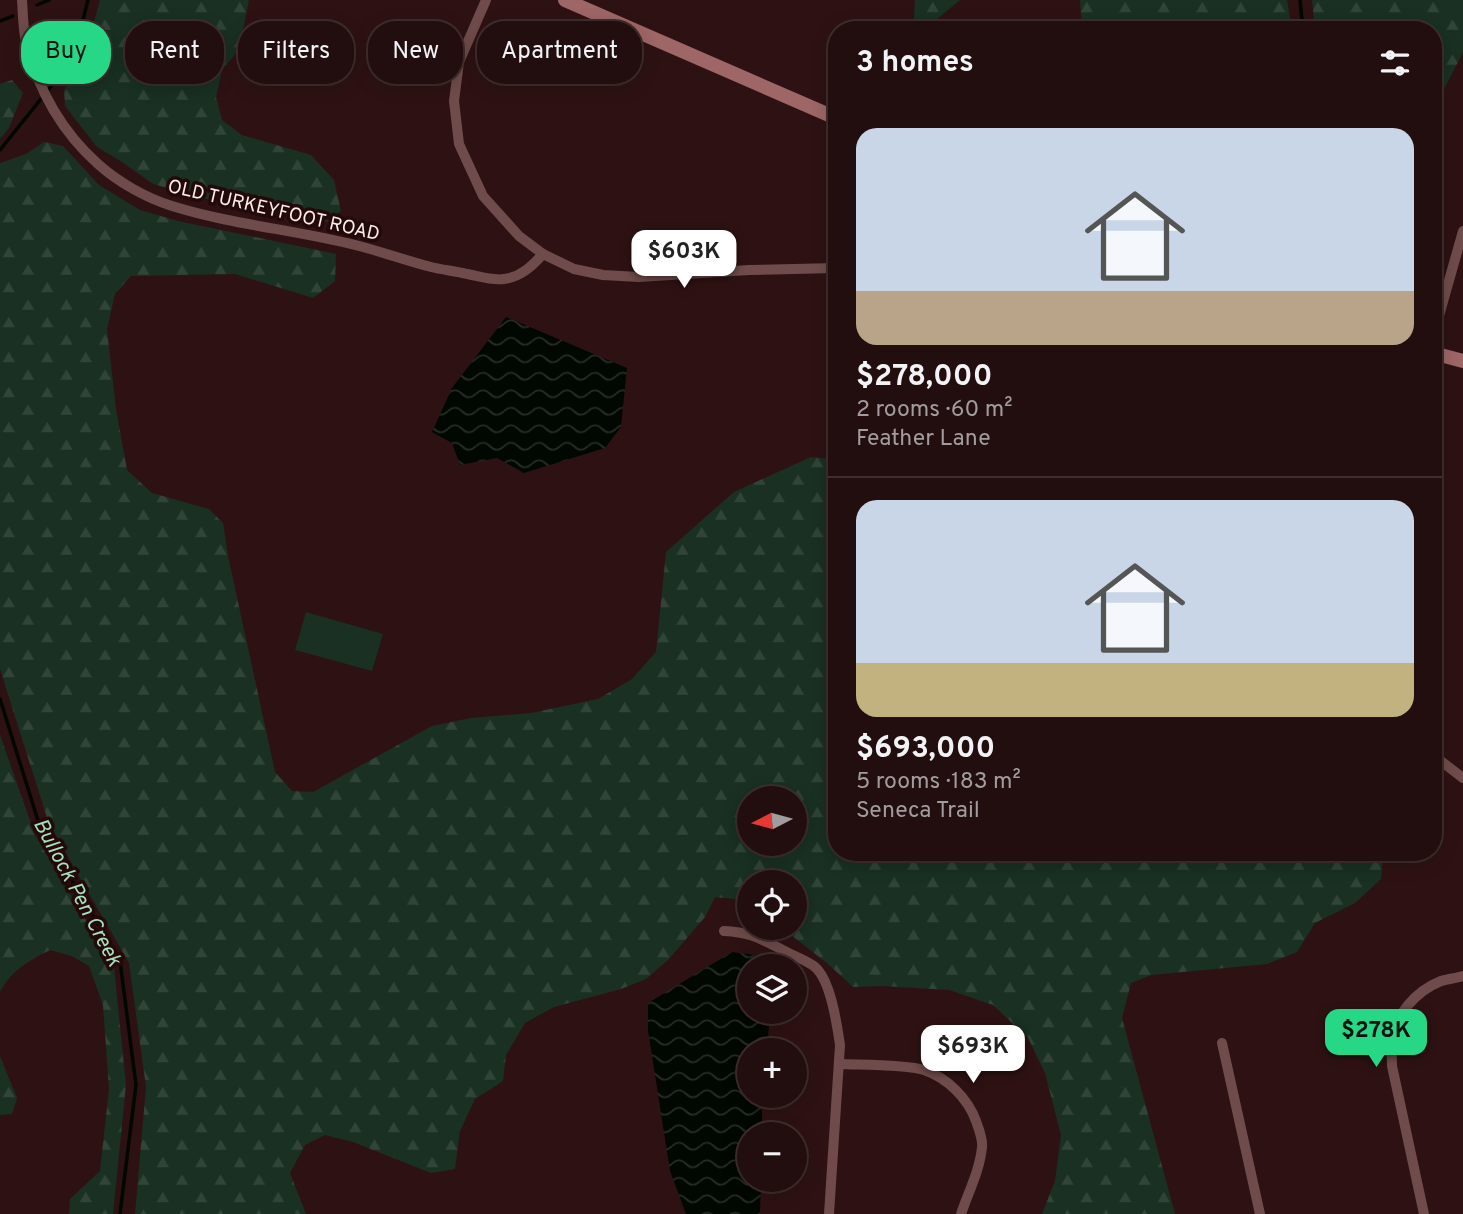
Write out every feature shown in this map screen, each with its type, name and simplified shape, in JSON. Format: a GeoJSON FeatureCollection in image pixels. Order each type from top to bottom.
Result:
{"type":"FeatureCollection","features":[{"type":"Feature","properties":{"kind":"main road"},"geometry":{"type":"LineString","coordinates":[[565,0],[828,115]]}},
{"type":"Feature","properties":{"kind":"main road"},"geometry":{"type":"LineString","coordinates":[[1442,355],[1463,361]]}},
{"type":"Feature","properties":{"kind":"street","name":"OLD TURKEYFOOT ROAD"},"geometry":{"type":"LineString","coordinates":[[22,0],[25,40],[42,88],[60,121],[99,165],[145,195],[206,215],[306,234],[372,249],[431,267],[503,280],[519,275],[543,254]]}},
{"type":"Feature","properties":{"kind":"street"},"geometry":{"type":"LineString","coordinates":[[486,0],[459,62],[454,101],[459,144],[483,196],[519,236],[543,254],[574,269],[603,275],[639,277],[828,268]]}},
{"type":"Feature","properties":{"kind":"street"},"geometry":{"type":"LineString","coordinates":[[1442,305],[1463,231]]}},
{"type":"Feature","properties":{"kind":"street"},"geometry":{"type":"LineString","coordinates":[[1442,760],[1461,772]]}},
{"type":"Feature","properties":{"kind":"street"},"geometry":{"type":"LineString","coordinates":[[724,931],[741,931],[755,936],[816,968],[829,992],[838,1030],[839,1064],[829,1214]]}},
{"type":"Feature","properties":{"kind":"street"},"geometry":{"type":"LineString","coordinates":[[1424,1214],[1392,1066],[1391,1044],[1394,1031],[1409,1003],[1424,990],[1442,981],[1463,976]]}},
{"type":"Feature","properties":{"kind":"street"},"geometry":{"type":"LineString","coordinates":[[1222,1043],[1260,1214]]}},
{"type":"Feature","properties":{"kind":"street"},"geometry":{"type":"LineString","coordinates":[[839,1064],[925,1070],[961,1095],[971,1109],[982,1146],[961,1214]]}},
{"type":"Feature","properties":{"kind":"green space"},"geometry":{"type":"Polygon","coordinates":[[[100,0],[249,0],[245,21],[238,21],[238,51],[224,68],[224,21],[125,21],[125,84],[219,84],[216,97],[222,120],[242,135],[311,155],[334,180],[341,211],[328,222],[250,211],[153,184],[97,147],[65,106],[64,90],[68,84],[111,84],[111,21],[94,21],[100,0]]]}},
{"type":"Feature","properties":{"kind":"green space"},"geometry":{"type":"Polygon","coordinates":[[[915,0],[960,0],[935,21],[914,19],[915,0]]]}},
{"type":"Feature","properties":{"kind":"green space"},"geometry":{"type":"Polygon","coordinates":[[[1080,0],[1287,0],[1290,21],[1081,21],[1080,0]]]}},
{"type":"Feature","properties":{"kind":"green space"},"geometry":{"type":"Polygon","coordinates":[[[1312,0],[1463,0],[1463,52],[1442,93],[1442,21],[1314,21],[1312,0]]]}},
{"type":"Feature","properties":{"kind":"green space"},"geometry":{"type":"Polygon","coordinates":[[[12,80],[23,93],[9,128],[0,139],[0,84],[12,80]]]}},
{"type":"Feature","properties":{"kind":"green space"},"geometry":{"type":"Polygon","coordinates":[[[44,142],[63,146],[99,185],[140,210],[178,221],[336,254],[335,281],[313,298],[235,274],[131,276],[115,294],[107,329],[116,409],[127,470],[152,493],[209,509],[223,523],[275,772],[292,791],[313,792],[432,726],[471,718],[531,713],[598,699],[632,679],[656,652],[666,552],[734,492],[811,457],[828,459],[828,861],[1383,861],[1381,879],[1355,903],[1315,923],[1297,952],[1267,964],[1151,975],[1131,983],[1122,1018],[1175,1214],[1042,1214],[1055,1181],[1061,1135],[1045,1073],[1028,1038],[993,1005],[949,990],[853,987],[797,940],[807,940],[807,870],[737,870],[737,899],[715,897],[705,917],[669,959],[646,979],[621,989],[554,1007],[525,1023],[506,1055],[503,1081],[475,1099],[460,1131],[455,1169],[431,1173],[353,1142],[325,1135],[305,1145],[290,1173],[306,1214],[135,1214],[146,1087],[129,963],[49,824],[0,669],[0,163],[26,154],[44,142]]]}},
{"type":"Feature","properties":{"kind":"green space"},"geometry":{"type":"Polygon","coordinates":[[[306,612],[383,634],[372,671],[295,650],[306,612]]]}},
{"type":"Feature","properties":{"kind":"green space"},"geometry":{"type":"Polygon","coordinates":[[[0,735],[35,835],[114,967],[126,1085],[113,1214],[69,1214],[70,1199],[100,1171],[109,1089],[103,1005],[89,966],[72,956],[50,950],[15,972],[0,992],[0,735]]]}},
{"type":"Feature","properties":{"kind":"green space"},"geometry":{"type":"Polygon","coordinates":[[[0,1056],[17,1098],[12,1114],[0,1115],[0,1056]]]}},
{"type":"Feature","properties":{"kind":"water"},"geometry":{"type":"Polygon","coordinates":[[[506,317],[627,368],[621,427],[605,448],[524,473],[497,458],[460,465],[452,443],[432,432],[452,388],[506,317]]]}},
{"type":"Feature","properties":{"kind":"water"},"geometry":{"type":"Polygon","coordinates":[[[732,952],[748,954],[737,954],[737,1024],[769,1024],[768,1038],[737,1038],[737,1108],[762,1108],[762,1122],[737,1122],[737,1192],[761,1192],[760,1214],[686,1214],[670,1171],[648,1030],[648,1003],[732,952]]]}},
{"type":"Feature","properties":{"kind":"waterway"},"geometry":{"type":"LineString","coordinates":[[37,5],[49,0]]}},
{"type":"Feature","properties":{"kind":"waterway","name":"Bullock Pen Creek"},"geometry":{"type":"LineString","coordinates":[[0,150],[73,59],[88,0]]}},
{"type":"Feature","properties":{"kind":"waterway"},"geometry":{"type":"LineString","coordinates":[[1300,0],[1302,21]]}},
{"type":"Feature","properties":{"kind":"waterway"},"geometry":{"type":"LineString","coordinates":[[0,21],[13,16]]}},
{"type":"Feature","properties":{"kind":"waterway","name":"Bullock Pen Creek"},"geometry":{"type":"LineString","coordinates":[[0,699],[40,827],[120,961],[136,1085],[120,1214]]}}]}
